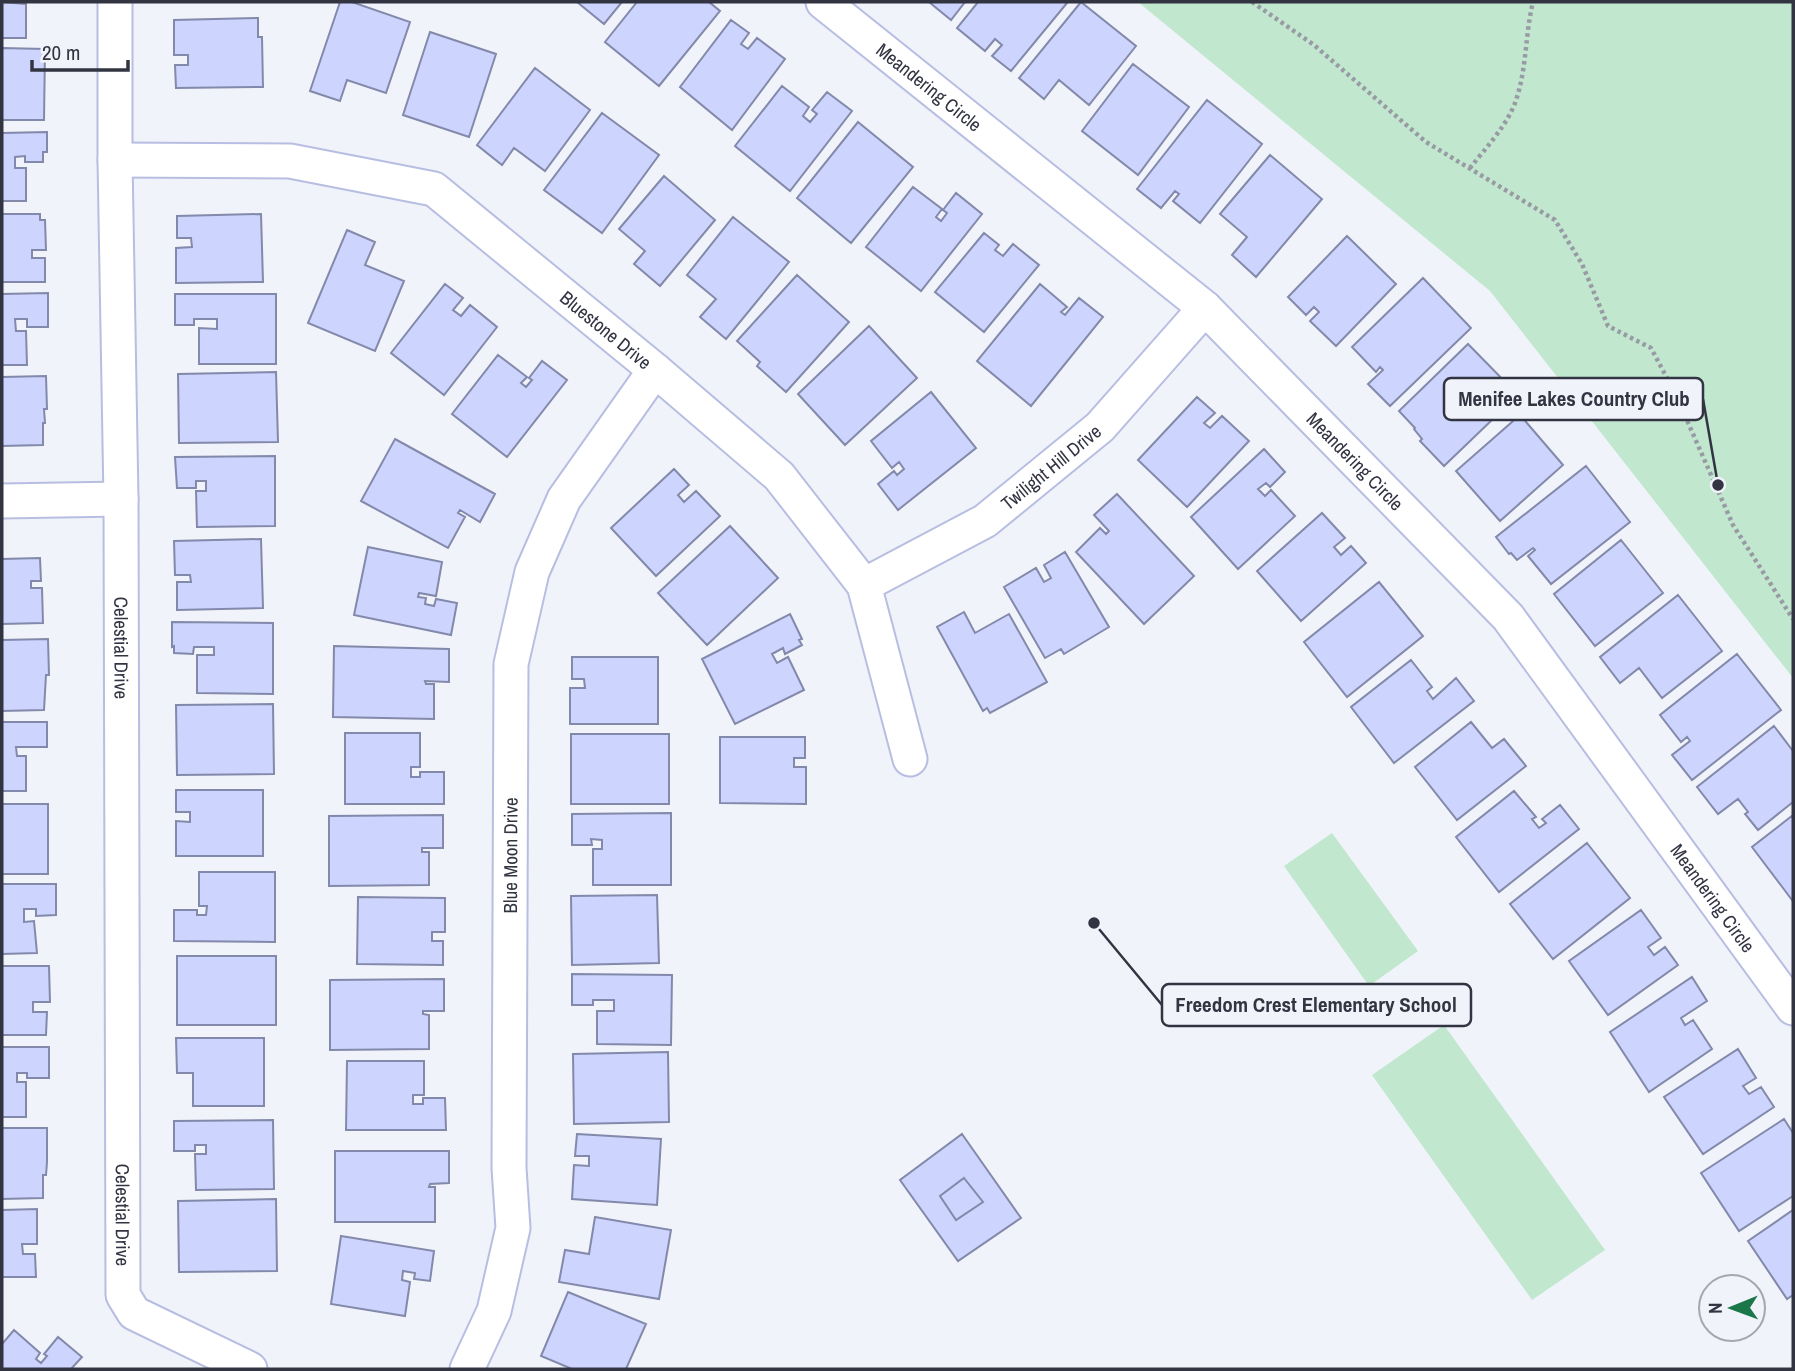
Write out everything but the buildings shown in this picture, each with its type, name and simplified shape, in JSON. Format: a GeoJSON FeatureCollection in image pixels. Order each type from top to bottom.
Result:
{"type":"FeatureCollection","features":[{"type":"Feature","properties":{"kind":"street","name":"Celestial Drive"},"geometry":{"type":"LineString","coordinates":[[115,2],[121,499],[123,1295],[134,1313],[250,1369]]}},
{"type":"Feature","properties":{"kind":"street","name":"Meandering Circle"},"geometry":{"type":"LineString","coordinates":[[823,2],[1205,308],[1508,617],[1793,1009]]}},
{"type":"Feature","properties":{"kind":"street","name":"Bluestone Drive"},"geometry":{"type":"LineString","coordinates":[[115,160],[290,161],[434,189],[779,475],[864,585],[910,760]]}},
{"type":"Feature","properties":{"kind":"street","name":"Twilight Hill Drive"},"geometry":{"type":"LineString","coordinates":[[864,585],[985,521],[1100,427],[1205,308]]}},
{"type":"Feature","properties":{"kind":"street","name":"Blue Moon Drive"},"geometry":{"type":"LineString","coordinates":[[467,1369],[494,1311],[513,1227],[509,1168],[510,664],[532,572],[564,499],[655,370]]}},
{"type":"Feature","properties":{"kind":"street"},"geometry":{"type":"LineString","coordinates":[[2,501],[121,499]]}},
{"type":"Feature","properties":{"kind":"path"},"geometry":{"type":"LineString","coordinates":[[1252,2],[1314,45],[1426,142],[1555,220],[1581,264],[1608,326],[1651,348],[1675,393],[1733,525],[1793,619]]}},
{"type":"Feature","properties":{"kind":"path"},"geometry":{"type":"LineString","coordinates":[[1470,169],[1516,102],[1533,2]]}},
{"type":"Feature","properties":{"kind":"green space"},"geometry":{"type":"Polygon","coordinates":[[[1138,2],[1793,2],[1793,678],[1490,291],[1138,2]]]}},
{"type":"Feature","properties":{"kind":"green space"},"geometry":{"type":"Polygon","coordinates":[[[1332,833],[1418,951],[1369,986],[1284,866],[1332,833]]]}},
{"type":"Feature","properties":{"kind":"green space"},"geometry":{"type":"Polygon","coordinates":[[[1444,1025],[1605,1250],[1532,1300],[1372,1075],[1444,1025]]]}},
{"type":"Feature","properties":{"kind":"place","name":"Menifee Lakes Country Club"},"geometry":{"type":"Point","coordinates":[1718,485]}},
{"type":"Feature","properties":{"kind":"place","name":"Freedom Crest Elementary School"},"geometry":{"type":"Point","coordinates":[1094,923]}}]}
